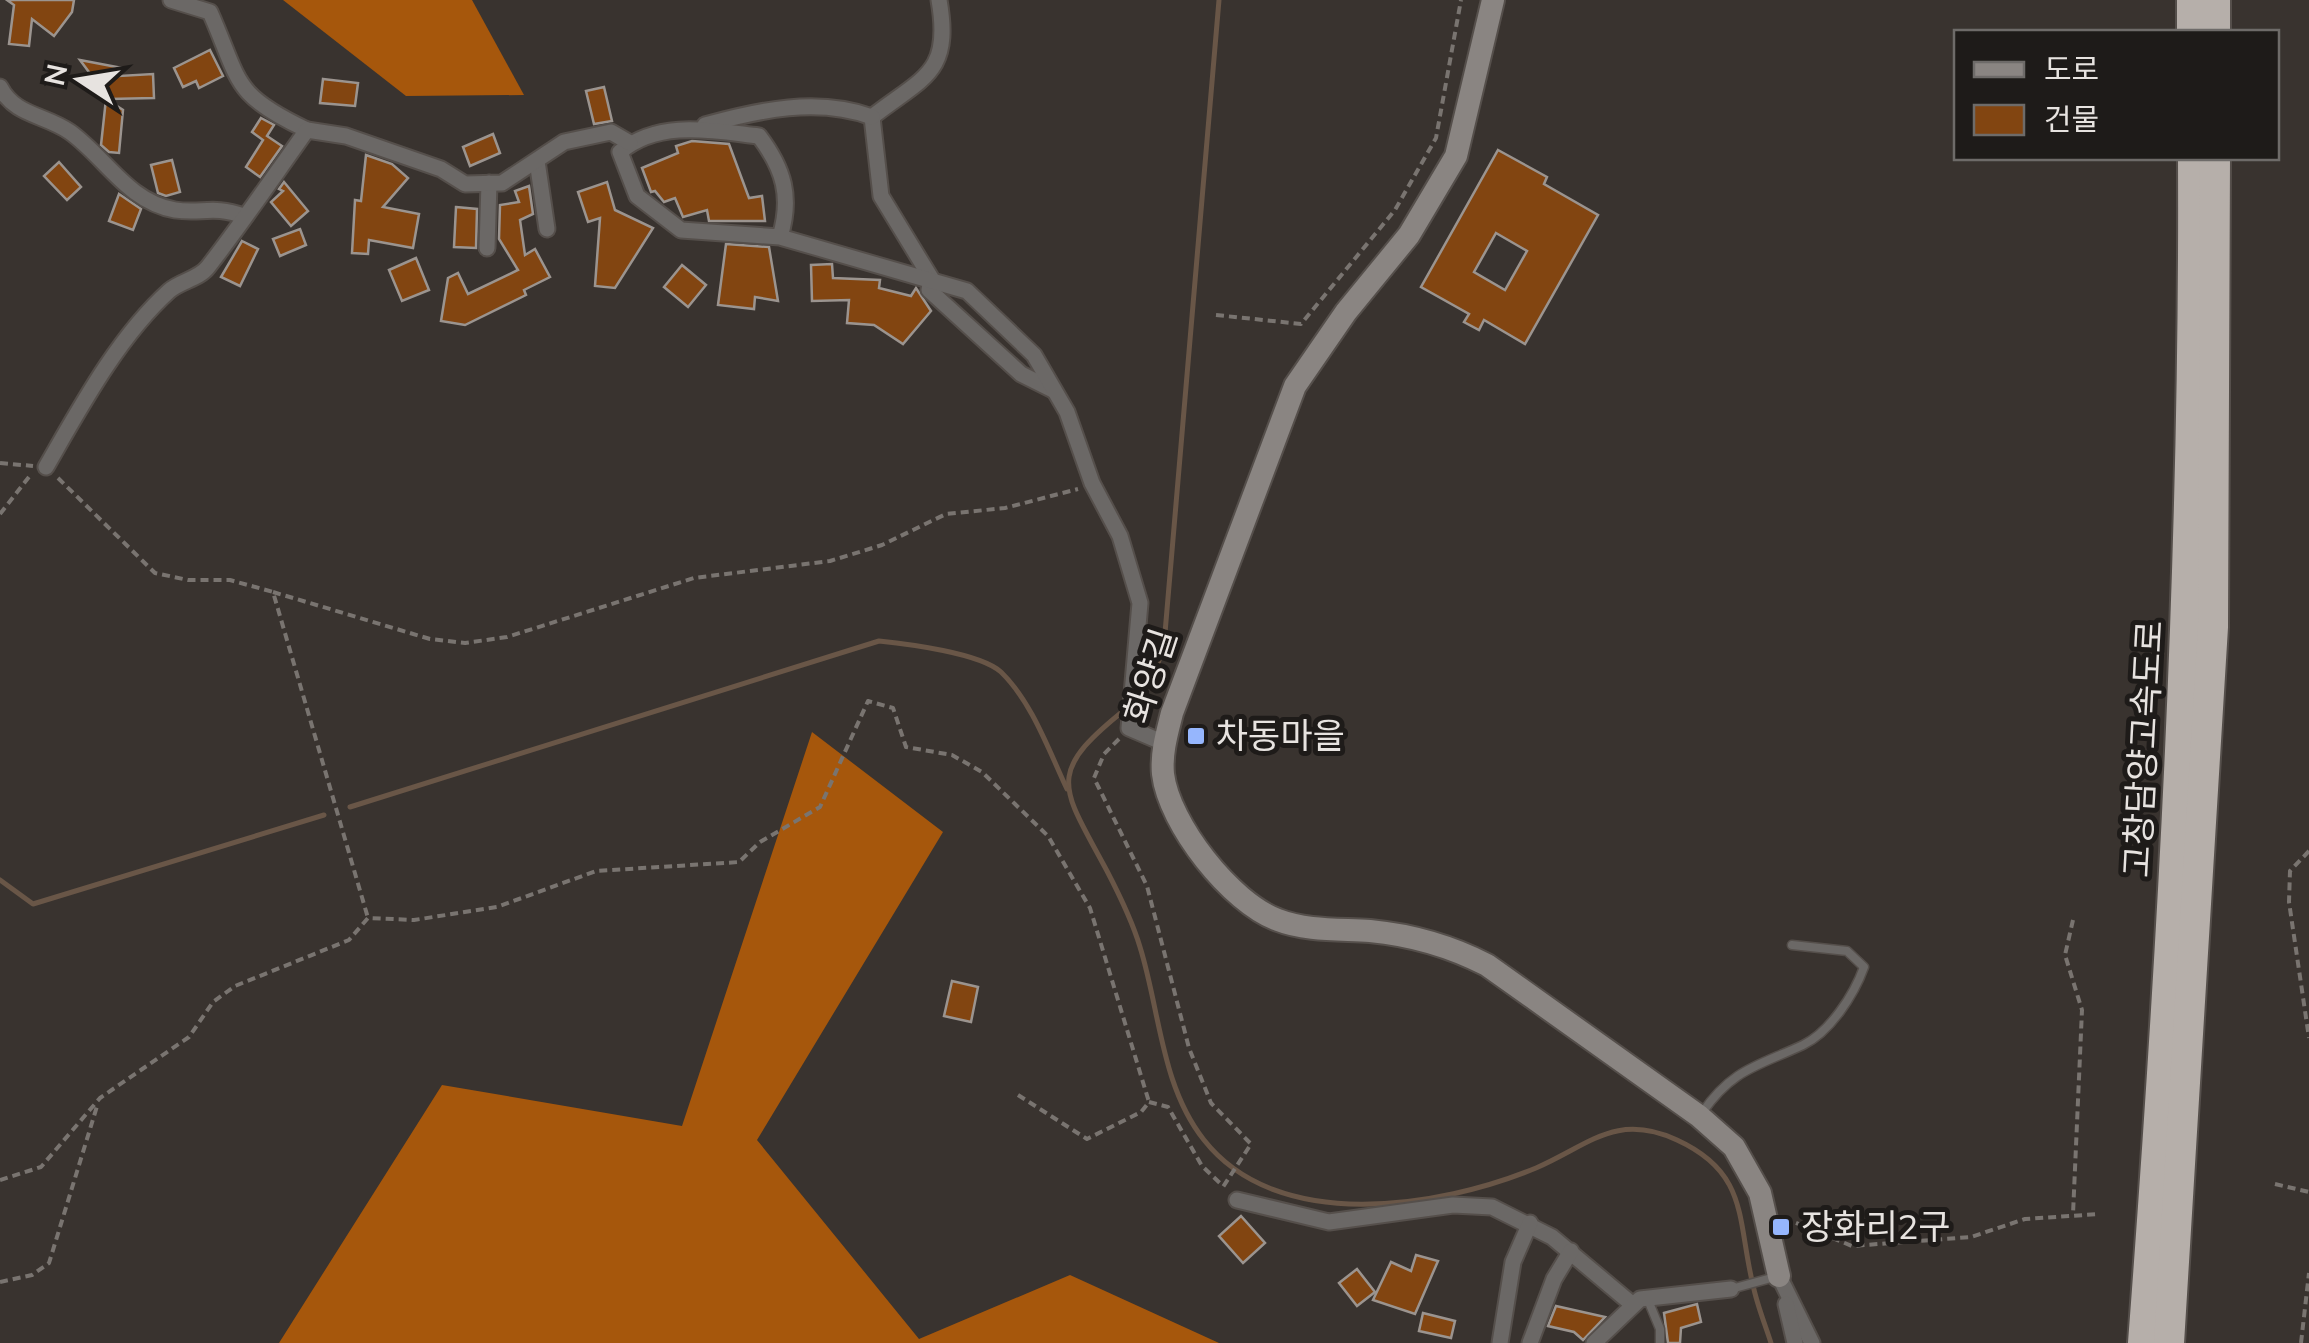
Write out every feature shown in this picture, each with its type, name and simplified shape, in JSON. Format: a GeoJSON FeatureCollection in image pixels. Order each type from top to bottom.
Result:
{"type":"FeatureCollection","features":[{"type":"Feature","properties":{"kind":"highway"},"geometry":{"type":"LineString","coordinates":[[2192,0],[2192,30]]}},
{"type":"Feature","properties":{"kind":"highway"},"geometry":{"type":"LineString","coordinates":[[2215,30],[2216,0]]}},
{"type":"Feature","properties":{"kind":"highway","name":"고창담양고속도로"},"geometry":{"type":"LineString","coordinates":[[2143,1343],[2166,1042],[2190,565],[2193,160]]}},
{"type":"Feature","properties":{"kind":"highway","name":"고창담양고속도로"},"geometry":{"type":"LineString","coordinates":[[2169,1343],[2203,849],[2213,627],[2215,160]]}},
{"type":"Feature","properties":{"kind":"street"},"geometry":{"type":"LineString","coordinates":[[171,0],[210,12],[240,87],[262,109],[307,130],[346,136],[441,169],[465,184],[502,182],[564,142],[611,132],[630,144]]}},
{"type":"Feature","properties":{"kind":"street"},"geometry":{"type":"LineString","coordinates":[[872,117],[931,75],[946,35],[939,0]]}},
{"type":"Feature","properties":{"kind":"street","name":"화양길"},"geometry":{"type":"LineString","coordinates":[[1493,0],[1456,156],[1409,235],[1346,312],[1295,386],[1164,743],[1162,770],[1176,813],[1198,848],[1256,910],[1281,922],[1400,934],[1462,952],[1487,965],[1699,1116],[1744,1160],[1764,1210],[1770,1278],[1795,1343]]}},
{"type":"Feature","properties":{"kind":"street"},"geometry":{"type":"LineString","coordinates":[[0,87],[9,104],[70,132],[126,187],[175,210],[218,207],[244,216]]}},
{"type":"Feature","properties":{"kind":"street"},"geometry":{"type":"LineString","coordinates":[[872,117],[840,105],[804,107],[701,126],[630,144],[620,152],[637,196],[681,230],[708,235],[780,237],[966,290],[1034,355],[1067,412],[1092,483],[1120,536],[1140,603],[1130,723],[1164,743]]}},
{"type":"Feature","properties":{"kind":"street"},"geometry":{"type":"LineString","coordinates":[[872,117],[881,196],[931,278],[929,290],[1021,374],[1053,390]]}},
{"type":"Feature","properties":{"kind":"street"},"geometry":{"type":"LineString","coordinates":[[701,126],[760,136],[781,165],[788,209],[780,237]]}},
{"type":"Feature","properties":{"kind":"street"},"geometry":{"type":"LineString","coordinates":[[46,468],[80,409],[134,331],[171,288],[206,271],[244,216],[266,193],[307,130]]}},
{"type":"Feature","properties":{"kind":"street"},"geometry":{"type":"LineString","coordinates":[[537,160],[547,228]]}},
{"type":"Feature","properties":{"kind":"street"},"geometry":{"type":"LineString","coordinates":[[486,248],[488,183]]}},
{"type":"Feature","properties":{"kind":"street"},"geometry":{"type":"LineString","coordinates":[[1238,1200],[1329,1222],[1453,1205],[1492,1206],[1530,1223],[1640,1301]]}},
{"type":"Feature","properties":{"kind":"street"},"geometry":{"type":"LineString","coordinates":[[1500,1343],[1513,1262],[1530,1223]]}},
{"type":"Feature","properties":{"kind":"street"},"geometry":{"type":"LineString","coordinates":[[1530,1343],[1554,1279],[1571,1251]]}},
{"type":"Feature","properties":{"kind":"street","name":"화양길"},"geometry":{"type":"LineString","coordinates":[[1770,1278],[1812,1343]]}},
{"type":"Feature","properties":{"kind":"street"},"geometry":{"type":"LineString","coordinates":[[1594,1343],[1640,1301],[1731,1289]]}},
{"type":"Feature","properties":{"kind":"lane"},"geometry":{"type":"LineString","coordinates":[[1699,1116],[1722,1084],[1766,1058],[1807,1044],[1851,1002],[1864,968],[1847,952],[1792,944]]}},
{"type":"Feature","properties":{"kind":"lane"},"geometry":{"type":"LineString","coordinates":[[1731,1289],[1770,1278]]}},
{"type":"Feature","properties":{"kind":"lane"},"geometry":{"type":"LineString","coordinates":[[1640,1301],[1660,1329],[1660,1343]]}},
{"type":"Feature","properties":{"kind":"path"},"geometry":{"type":"LineString","coordinates":[[1216,316],[1301,324],[1395,210],[1436,138],[1462,0]]}},
{"type":"Feature","properties":{"kind":"path"},"geometry":{"type":"LineString","coordinates":[[0,462],[46,468],[155,573],[188,580],[230,580],[430,639],[465,643],[507,637],[694,578],[830,562],[882,545],[946,514],[1006,508],[1092,483]]}},
{"type":"Feature","properties":{"kind":"path"},"geometry":{"type":"LineString","coordinates":[[0,514],[30,473],[46,468]]}},
{"type":"Feature","properties":{"kind":"path"},"geometry":{"type":"LineString","coordinates":[[273,592],[368,918]]}},
{"type":"Feature","properties":{"kind":"path"},"geometry":{"type":"LineString","coordinates":[[368,918],[414,920],[496,907],[596,871],[739,862],[760,842],[820,807],[868,701],[893,708],[906,746],[952,755],[982,772],[1048,836],[1090,908],[1150,1102]]}},
{"type":"Feature","properties":{"kind":"path"},"geometry":{"type":"LineString","coordinates":[[1130,723],[1104,754],[1094,778],[1147,886],[1189,1048],[1211,1103],[1251,1144],[1224,1186],[1202,1166],[1168,1107],[1150,1102]]}},
{"type":"Feature","properties":{"kind":"path"},"geometry":{"type":"LineString","coordinates":[[2309,851],[2290,871],[2289,902],[2309,1038]]}},
{"type":"Feature","properties":{"kind":"path"},"geometry":{"type":"LineString","coordinates":[[0,1180],[41,1167],[100,1098],[189,1037],[213,1002],[235,986],[349,940],[368,918]]}},
{"type":"Feature","properties":{"kind":"path"},"geometry":{"type":"LineString","coordinates":[[2072,920],[2065,955],[2082,1010],[2073,1214]]}},
{"type":"Feature","properties":{"kind":"path"},"geometry":{"type":"LineString","coordinates":[[1018,1095],[1087,1138],[1141,1112],[1150,1102]]}},
{"type":"Feature","properties":{"kind":"path"},"geometry":{"type":"LineString","coordinates":[[0,1282],[32,1275],[49,1263],[100,1098]]}},
{"type":"Feature","properties":{"kind":"path"},"geometry":{"type":"LineString","coordinates":[[2276,1184],[2309,1192]]}},
{"type":"Feature","properties":{"kind":"path"},"geometry":{"type":"LineString","coordinates":[[1764,1210],[1852,1246],[1971,1237],[2025,1219],[2100,1214]]}},
{"type":"Feature","properties":{"kind":"path"},"geometry":{"type":"LineString","coordinates":[[2301,1343],[2309,1273]]}},
{"type":"Feature","properties":{"kind":"shaded area"},"geometry":{"type":"Polygon","coordinates":[[[283,0],[472,0],[524,95],[406,96],[283,0]]]}},
{"type":"Feature","properties":{"kind":"shaded area"},"geometry":{"type":"Polygon","coordinates":[[[812,732],[943,832],[757,1140],[919,1339],[1070,1275],[1219,1343],[279,1343],[442,1085],[682,1126],[812,732]]]}},
{"type":"Feature","properties":{"kind":"building"},"geometry":{"type":"Polygon","coordinates":[[[7,0],[74,0],[72,12],[54,36],[32,19],[29,46],[9,44],[14,5],[7,0]]]}},
{"type":"Feature","properties":{"kind":"building"},"geometry":{"type":"Polygon","coordinates":[[[210,50],[223,76],[199,88],[196,81],[183,87],[174,68],[210,50]]]}},
{"type":"Feature","properties":{"kind":"building"},"geometry":{"type":"Polygon","coordinates":[[[80,60],[122,68],[120,76],[153,74],[154,98],[109,99],[80,60]]]}},
{"type":"Feature","properties":{"kind":"building"},"geometry":{"type":"Polygon","coordinates":[[[323,79],[358,83],[355,106],[320,103],[323,79]]]}},
{"type":"Feature","properties":{"kind":"building"},"geometry":{"type":"Polygon","coordinates":[[[604,87],[612,121],[594,124],[586,91],[604,87]]]}},
{"type":"Feature","properties":{"kind":"building"},"geometry":{"type":"Polygon","coordinates":[[[106,99],[123,110],[119,153],[109,152],[101,145],[106,99]]]}},
{"type":"Feature","properties":{"kind":"building"},"geometry":{"type":"Polygon","coordinates":[[[261,118],[274,125],[267,136],[282,146],[260,177],[246,167],[263,140],[252,132],[261,118]]]}},
{"type":"Feature","properties":{"kind":"building"},"geometry":{"type":"Polygon","coordinates":[[[493,134],[500,153],[470,166],[463,147],[493,134]]]}},
{"type":"Feature","properties":{"kind":"building"},"geometry":{"type":"Polygon","coordinates":[[[692,141],[729,144],[749,198],[762,196],[765,221],[709,221],[707,210],[683,217],[675,198],[664,202],[655,191],[651,192],[642,168],[678,153],[676,146],[692,141]]]}},
{"type":"Feature","properties":{"kind":"building"},"geometry":{"type":"Polygon","coordinates":[[[1498,150],[1547,177],[1544,184],[1598,215],[1525,344],[1484,320],[1479,330],[1464,322],[1469,314],[1421,287],[1498,150]],[[1496,233],[1474,272],[1505,290],[1527,251],[1496,233]]]}},
{"type":"Feature","properties":{"kind":"building"},"geometry":{"type":"Polygon","coordinates":[[[366,155],[392,164],[408,178],[383,207],[419,214],[413,248],[369,240],[368,254],[352,253],[355,200],[361,201],[366,155]]]}},
{"type":"Feature","properties":{"kind":"building"},"geometry":{"type":"Polygon","coordinates":[[[172,160],[180,192],[166,196],[158,193],[151,165],[172,160]]]}},
{"type":"Feature","properties":{"kind":"building"},"geometry":{"type":"Polygon","coordinates":[[[59,162],[81,187],[67,200],[44,176],[59,162]]]}},
{"type":"Feature","properties":{"kind":"building"},"geometry":{"type":"Polygon","coordinates":[[[284,182],[308,211],[291,226],[271,202],[283,191],[279,189],[284,182]]]}},
{"type":"Feature","properties":{"kind":"building"},"geometry":{"type":"Polygon","coordinates":[[[607,182],[615,210],[653,228],[615,288],[595,286],[600,218],[588,222],[578,192],[607,182]]]}},
{"type":"Feature","properties":{"kind":"building"},"geometry":{"type":"Polygon","coordinates":[[[529,186],[533,214],[520,220],[525,255],[535,249],[550,277],[524,290],[526,295],[465,325],[441,321],[448,278],[458,273],[468,294],[518,270],[499,239],[500,205],[519,202],[515,191],[529,186]]]}},
{"type":"Feature","properties":{"kind":"building"},"geometry":{"type":"Polygon","coordinates":[[[119,194],[141,209],[133,230],[109,221],[119,194]]]}},
{"type":"Feature","properties":{"kind":"building"},"geometry":{"type":"Polygon","coordinates":[[[456,207],[477,209],[476,248],[454,247],[456,207]]]}},
{"type":"Feature","properties":{"kind":"building"},"geometry":{"type":"Polygon","coordinates":[[[300,229],[306,245],[280,256],[273,239],[300,229]]]}},
{"type":"Feature","properties":{"kind":"building"},"geometry":{"type":"Polygon","coordinates":[[[242,241],[258,249],[240,286],[221,277],[242,241]]]}},
{"type":"Feature","properties":{"kind":"building"},"geometry":{"type":"Polygon","coordinates":[[[726,244],[769,247],[778,301],[755,297],[754,309],[718,305],[726,244]]]}},
{"type":"Feature","properties":{"kind":"building"},"geometry":{"type":"Polygon","coordinates":[[[416,258],[429,290],[402,301],[389,270],[416,258]]]}},
{"type":"Feature","properties":{"kind":"building"},"geometry":{"type":"Polygon","coordinates":[[[832,264],[833,278],[880,280],[879,288],[911,296],[916,288],[931,311],[903,344],[874,325],[847,323],[849,300],[812,301],[811,265],[832,264]]]}},
{"type":"Feature","properties":{"kind":"building"},"geometry":{"type":"Polygon","coordinates":[[[682,265],[706,285],[688,307],[664,287],[682,265]]]}},
{"type":"Feature","properties":{"kind":"building"},"geometry":{"type":"Polygon","coordinates":[[[952,981],[978,987],[971,1022],[944,1016],[952,981]]]}},
{"type":"Feature","properties":{"kind":"building"},"geometry":{"type":"Polygon","coordinates":[[[1241,1216],[1265,1243],[1243,1263],[1219,1236],[1241,1216]]]}},
{"type":"Feature","properties":{"kind":"building"},"geometry":{"type":"Polygon","coordinates":[[[1416,1255],[1438,1261],[1415,1314],[1373,1300],[1391,1262],[1411,1271],[1416,1255]]]}},
{"type":"Feature","properties":{"kind":"building"},"geometry":{"type":"Polygon","coordinates":[[[1357,1269],[1375,1292],[1357,1306],[1339,1283],[1357,1269]]]}},
{"type":"Feature","properties":{"kind":"building"},"geometry":{"type":"Polygon","coordinates":[[[1697,1304],[1701,1322],[1681,1328],[1680,1343],[1668,1343],[1664,1313],[1697,1304]]]}},
{"type":"Feature","properties":{"kind":"building"},"geometry":{"type":"Polygon","coordinates":[[[1556,1306],[1605,1317],[1583,1340],[1574,1332],[1548,1326],[1556,1306]]]}},
{"type":"Feature","properties":{"kind":"building"},"geometry":{"type":"Polygon","coordinates":[[[1423,1313],[1455,1321],[1451,1338],[1419,1331],[1423,1313]]]}},
{"type":"Feature","properties":{"kind":"waterway"},"geometry":{"type":"LineString","coordinates":[[1135,701],[1152,679],[1165,633],[1219,0]]}},
{"type":"Feature","properties":{"kind":"waterway"},"geometry":{"type":"LineString","coordinates":[[350,807],[879,641],[961,655],[1001,672],[1031,712],[1067,789]]}},
{"type":"Feature","properties":{"kind":"waterway"},"geometry":{"type":"LineString","coordinates":[[1127,708],[1082,749],[1072,766],[1071,799],[1133,927],[1170,1072],[1190,1119],[1204,1140],[1236,1170],[1273,1190],[1316,1201],[1361,1204],[1408,1202],[1454,1194],[1536,1168],[1620,1130],[1656,1132],[1700,1153],[1728,1183],[1736,1200],[1755,1292],[1771,1343]]}},
{"type":"Feature","properties":{"kind":"waterway"},"geometry":{"type":"LineString","coordinates":[[0,880],[33,904],[324,815]]}},
{"type":"Feature","properties":{"kind":"place","name":"차동마을"},"geometry":{"type":"Point","coordinates":[1196,736]}},
{"type":"Feature","properties":{"kind":"place","name":"장화리2구"},"geometry":{"type":"Point","coordinates":[1781,1227]}}]}
